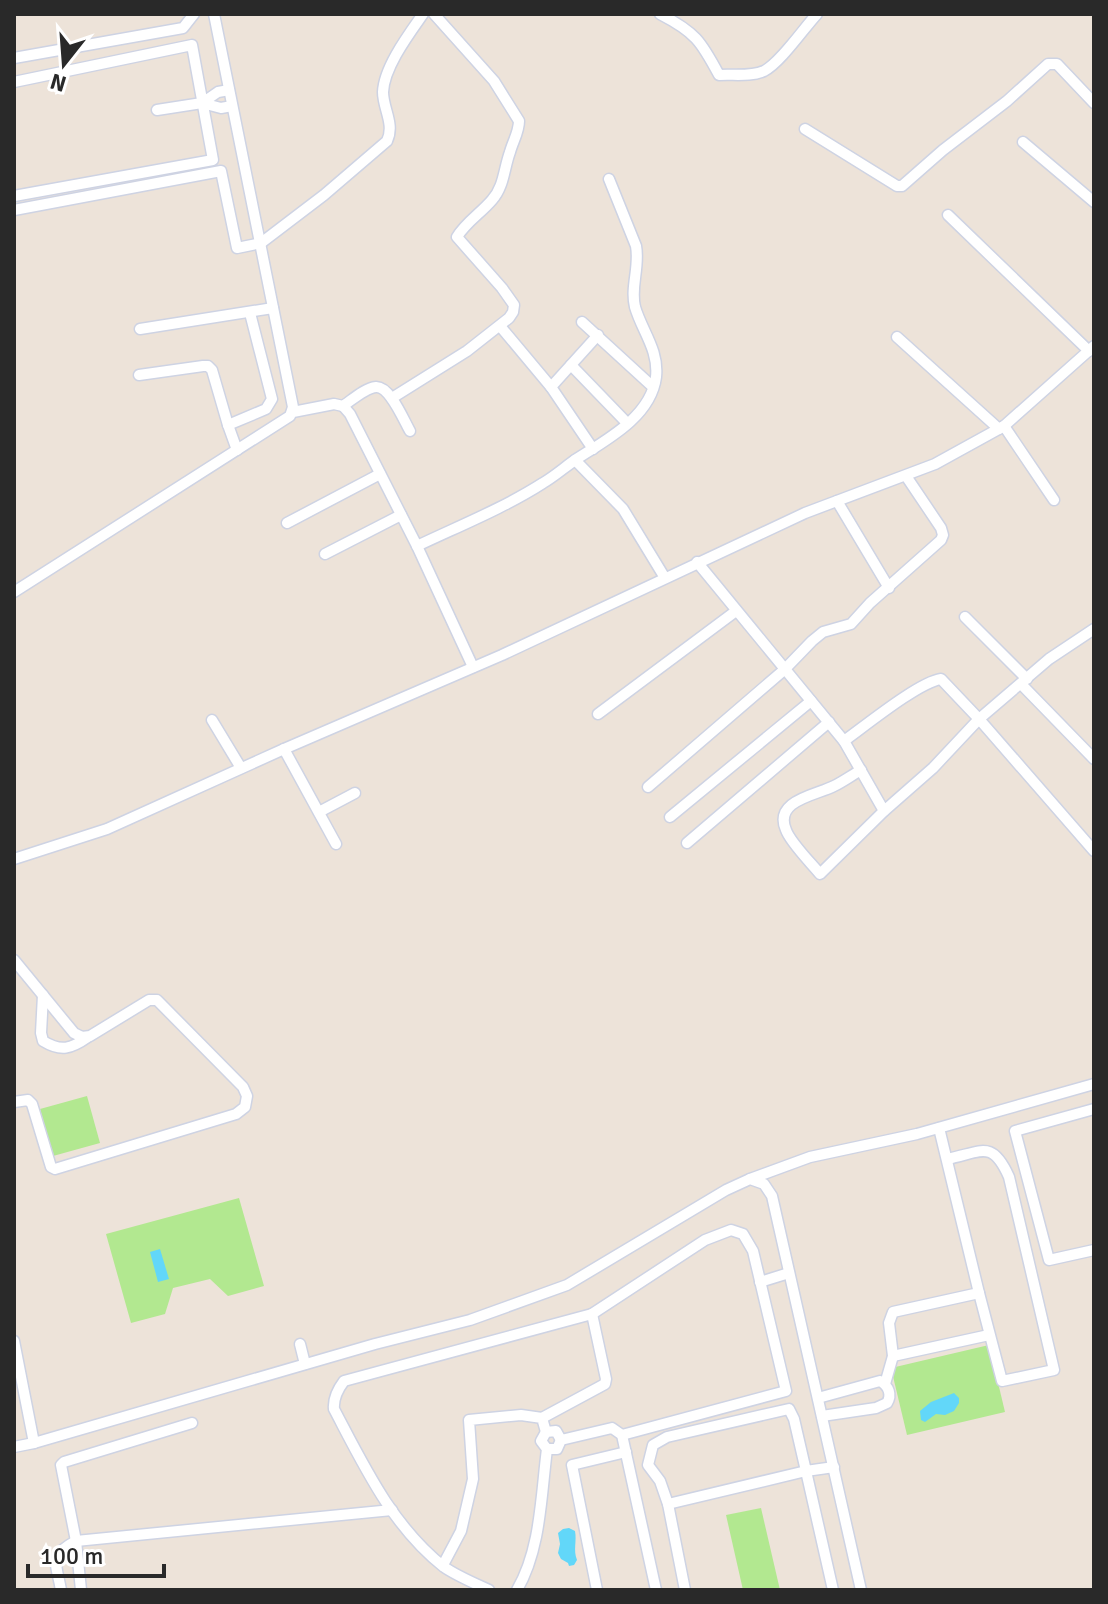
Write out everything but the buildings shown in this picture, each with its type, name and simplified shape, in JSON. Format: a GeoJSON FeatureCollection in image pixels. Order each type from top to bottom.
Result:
{"type":"FeatureCollection","features":[{"type":"Feature","properties":{"kind":"street"},"geometry":{"type":"LineString","coordinates":[[14,58],[183,28],[194,14]]}},
{"type":"Feature","properties":{"kind":"street"},"geometry":{"type":"LineString","coordinates":[[214,14],[293,412]]}},
{"type":"Feature","properties":{"kind":"street"},"geometry":{"type":"LineString","coordinates":[[14,210],[221,171],[237,248],[261,243],[387,141],[390,127],[383,89],[386,77],[423,14]]}},
{"type":"Feature","properties":{"kind":"street"},"geometry":{"type":"LineString","coordinates":[[392,398],[467,351],[500,326],[513,312],[514,305],[457,237],[501,187],[519,121],[494,81],[434,14]]}},
{"type":"Feature","properties":{"kind":"street"},"geometry":{"type":"LineString","coordinates":[[660,14],[680,19],[697,38],[719,75],[764,71],[817,14]]}},
{"type":"Feature","properties":{"kind":"street"},"geometry":{"type":"LineString","coordinates":[[14,82],[192,45],[213,160],[14,196]]}},
{"type":"Feature","properties":{"kind":"street"},"geometry":{"type":"LineString","coordinates":[[805,129],[897,186],[902,186],[1052,62],[1094,103]]}},
{"type":"Feature","properties":{"kind":"street"},"geometry":{"type":"LineString","coordinates":[[202,103],[218,92],[229,90]]}},
{"type":"Feature","properties":{"kind":"street"},"geometry":{"type":"LineString","coordinates":[[157,110],[202,103],[221,108],[232,106]]}},
{"type":"Feature","properties":{"kind":"street"},"geometry":{"type":"LineString","coordinates":[[1023,142],[1094,202]]}},
{"type":"Feature","properties":{"kind":"street"},"geometry":{"type":"LineString","coordinates":[[417,546],[544,483],[613,436],[646,404],[656,377],[656,359],[635,306],[636,246],[609,179]]}},
{"type":"Feature","properties":{"kind":"street"},"geometry":{"type":"LineString","coordinates":[[14,859],[107,829],[502,655],[805,513],[935,464],[1002,428],[1091,349],[948,215]]}},
{"type":"Feature","properties":{"kind":"street"},"geometry":{"type":"LineString","coordinates":[[140,329],[273,308]]}},
{"type":"Feature","properties":{"kind":"street"},"geometry":{"type":"LineString","coordinates":[[228,425],[266,409],[272,399],[250,313]]}},
{"type":"Feature","properties":{"kind":"street"},"geometry":{"type":"LineString","coordinates":[[582,322],[653,387]]}},
{"type":"Feature","properties":{"kind":"street"},"geometry":{"type":"LineString","coordinates":[[500,326],[551,387],[593,449]]}},
{"type":"Feature","properties":{"kind":"street"},"geometry":{"type":"LineString","coordinates":[[551,387],[598,335]]}},
{"type":"Feature","properties":{"kind":"street"},"geometry":{"type":"LineString","coordinates":[[897,337],[1002,428],[1054,500]]}},
{"type":"Feature","properties":{"kind":"street"},"geometry":{"type":"LineString","coordinates":[[571,365],[627,423]]}},
{"type":"Feature","properties":{"kind":"street"},"geometry":{"type":"LineString","coordinates":[[139,375],[208,366],[212,370],[237,450]]}},
{"type":"Feature","properties":{"kind":"street"},"geometry":{"type":"LineString","coordinates":[[343,406],[371,388],[383,388],[410,431]]}},
{"type":"Feature","properties":{"kind":"street"},"geometry":{"type":"LineString","coordinates":[[14,592],[293,412],[334,404],[343,406],[350,414],[417,546],[473,667]]}},
{"type":"Feature","properties":{"kind":"street"},"geometry":{"type":"LineString","coordinates":[[575,460],[623,509],[665,578]]}},
{"type":"Feature","properties":{"kind":"street"},"geometry":{"type":"LineString","coordinates":[[287,523],[380,474]]}},
{"type":"Feature","properties":{"kind":"street"},"geometry":{"type":"LineString","coordinates":[[648,787],[784,670],[823,632],[851,624],[941,540],[943,535],[935,518],[906,476]]}},
{"type":"Feature","properties":{"kind":"street"},"geometry":{"type":"LineString","coordinates":[[837,501],[889,588]]}},
{"type":"Feature","properties":{"kind":"street"},"geometry":{"type":"LineString","coordinates":[[325,554],[401,515]]}},
{"type":"Feature","properties":{"kind":"street"},"geometry":{"type":"LineString","coordinates":[[697,562],[844,741],[884,811]]}},
{"type":"Feature","properties":{"kind":"street"},"geometry":{"type":"LineString","coordinates":[[598,714],[736,611]]}},
{"type":"Feature","properties":{"kind":"street"},"geometry":{"type":"LineString","coordinates":[[965,617],[1094,759]]}},
{"type":"Feature","properties":{"kind":"street"},"geometry":{"type":"LineString","coordinates":[[861,770],[834,786],[793,803],[786,812],[786,831],[822,874],[884,811],[933,768],[979,719],[1049,659],[1094,629]]}},
{"type":"Feature","properties":{"kind":"street"},"geometry":{"type":"LineString","coordinates":[[844,741],[918,688],[937,678],[944,680],[1094,851]]}},
{"type":"Feature","properties":{"kind":"street"},"geometry":{"type":"LineString","coordinates":[[670,817],[811,701]]}},
{"type":"Feature","properties":{"kind":"street"},"geometry":{"type":"LineString","coordinates":[[212,720],[241,768]]}},
{"type":"Feature","properties":{"kind":"street"},"geometry":{"type":"LineString","coordinates":[[687,843],[829,722]]}},
{"type":"Feature","properties":{"kind":"street"},"geometry":{"type":"LineString","coordinates":[[284,749],[336,844]]}},
{"type":"Feature","properties":{"kind":"street"},"geometry":{"type":"LineString","coordinates":[[319,812],[355,793]]}},
{"type":"Feature","properties":{"kind":"street"},"geometry":{"type":"LineString","coordinates":[[14,960],[74,1033],[82,1037],[90,1036]]}},
{"type":"Feature","properties":{"kind":"street"},"geometry":{"type":"LineString","coordinates":[[14,1102],[28,1100],[32,1104],[51,1167],[55,1169],[236,1114],[245,1107],[247,1096],[243,1087],[157,1000],[149,1000],[68,1048],[54,1047],[43,1041],[43,995]]}},
{"type":"Feature","properties":{"kind":"street"},"geometry":{"type":"LineString","coordinates":[[14,1447],[470,1320],[567,1285],[726,1190],[750,1179],[810,1157],[939,1128],[1094,1084]]}},
{"type":"Feature","properties":{"kind":"street"},"geometry":{"type":"LineString","coordinates":[[1094,1109],[1015,1131],[1049,1260],[1094,1250]]}},
{"type":"Feature","properties":{"kind":"street"},"geometry":{"type":"LineString","coordinates":[[939,1128],[1002,1381],[1054,1370],[1009,1177],[1002,1161],[997,1154],[988,1150],[947,1159]]}},
{"type":"Feature","properties":{"kind":"street"},"geometry":{"type":"LineString","coordinates":[[750,1179],[764,1184],[772,1196],[861,1590]]}},
{"type":"Feature","properties":{"kind":"street"},"geometry":{"type":"LineString","coordinates":[[489,1590],[443,1565],[406,1530],[375,1487],[334,1409],[335,1399],[344,1381],[592,1314],[705,1240],[731,1230],[743,1234],[753,1251],[786,1391],[622,1435]]}},
{"type":"Feature","properties":{"kind":"street"},"geometry":{"type":"LineString","coordinates":[[760,1282],[789,1273]]}},
{"type":"Feature","properties":{"kind":"street"},"geometry":{"type":"LineString","coordinates":[[885,1384],[893,1356],[889,1323],[893,1312],[979,1293]]}},
{"type":"Feature","properties":{"kind":"street"},"geometry":{"type":"LineString","coordinates":[[443,1565],[461,1531],[473,1479],[469,1420],[521,1415],[542,1418],[602,1388],[606,1379],[592,1314]]}},
{"type":"Feature","properties":{"kind":"street"},"geometry":{"type":"LineString","coordinates":[[893,1356],[989,1335]]}},
{"type":"Feature","properties":{"kind":"street"},"geometry":{"type":"LineString","coordinates":[[14,1341],[34,1443]]}},
{"type":"Feature","properties":{"kind":"street"},"geometry":{"type":"LineString","coordinates":[[300,1344],[305,1364]]}},
{"type":"Feature","properties":{"kind":"street"},"geometry":{"type":"LineString","coordinates":[[818,1398],[880,1381],[888,1388],[889,1399],[883,1406],[822,1416]]}},
{"type":"Feature","properties":{"kind":"street"},"geometry":{"type":"LineString","coordinates":[[685,1590],[668,1504],[660,1481],[648,1465],[653,1445],[682,1433],[789,1409],[794,1419],[833,1590]]}},
{"type":"Feature","properties":{"kind":"street"},"geometry":{"type":"LineString","coordinates":[[517,1590],[527,1570],[537,1529],[547,1449],[541,1441],[546,1432],[542,1418]]}},
{"type":"Feature","properties":{"kind":"street"},"geometry":{"type":"LineString","coordinates":[[81,1590],[76,1541],[60,1468],[62,1464],[192,1423]]}},
{"type":"Feature","properties":{"kind":"street"},"geometry":{"type":"LineString","coordinates":[[561,1440],[612,1428],[622,1435],[656,1590]]}},
{"type":"Feature","properties":{"kind":"street"},"geometry":{"type":"LineString","coordinates":[[546,1432],[556,1431],[561,1440]]}},
{"type":"Feature","properties":{"kind":"street"},"geometry":{"type":"LineString","coordinates":[[547,1449],[557,1449],[561,1440]]}},
{"type":"Feature","properties":{"kind":"street"},"geometry":{"type":"LineString","coordinates":[[597,1590],[572,1465],[626,1452]]}},
{"type":"Feature","properties":{"kind":"street"},"geometry":{"type":"LineString","coordinates":[[668,1504],[834,1467]]}},
{"type":"Feature","properties":{"kind":"street"},"geometry":{"type":"LineString","coordinates":[[61,1590],[57,1557],[60,1550],[76,1541],[392,1510]]}},
{"type":"Feature","properties":{"kind":"street"},"geometry":{"type":"LineString","coordinates":[[465,1578],[467,1590]]}},
{"type":"Feature","properties":{"kind":"green space"},"geometry":{"type":"Polygon","coordinates":[[[87,1096],[100,1143],[53,1156],[40,1109],[87,1096]]]}},
{"type":"Feature","properties":{"kind":"green space"},"geometry":{"type":"Polygon","coordinates":[[[239,1198],[264,1286],[228,1296],[210,1279],[173,1288],[165,1314],[131,1323],[106,1234],[239,1198]]]}},
{"type":"Feature","properties":{"kind":"green space"},"geometry":{"type":"Polygon","coordinates":[[[989,1345],[1005,1412],[907,1435],[891,1368],[989,1345]]]}},
{"type":"Feature","properties":{"kind":"green space"},"geometry":{"type":"Polygon","coordinates":[[[761,1508],[780,1590],[743,1590],[726,1515],[761,1508]]]}},
{"type":"Feature","properties":{"kind":"water"},"geometry":{"type":"Polygon","coordinates":[[[160,1249],[169,1279],[158,1282],[150,1252],[160,1249]]]}},
{"type":"Feature","properties":{"kind":"water"},"geometry":{"type":"Polygon","coordinates":[[[954,1393],[959,1403],[954,1411],[945,1415],[936,1414],[925,1422],[921,1420],[920,1411],[931,1402],[954,1393]]]}},
{"type":"Feature","properties":{"kind":"water"},"geometry":{"type":"Polygon","coordinates":[[[569,1528],[575,1531],[577,1560],[569,1566],[558,1553],[558,1533],[569,1528]]]}}]}
